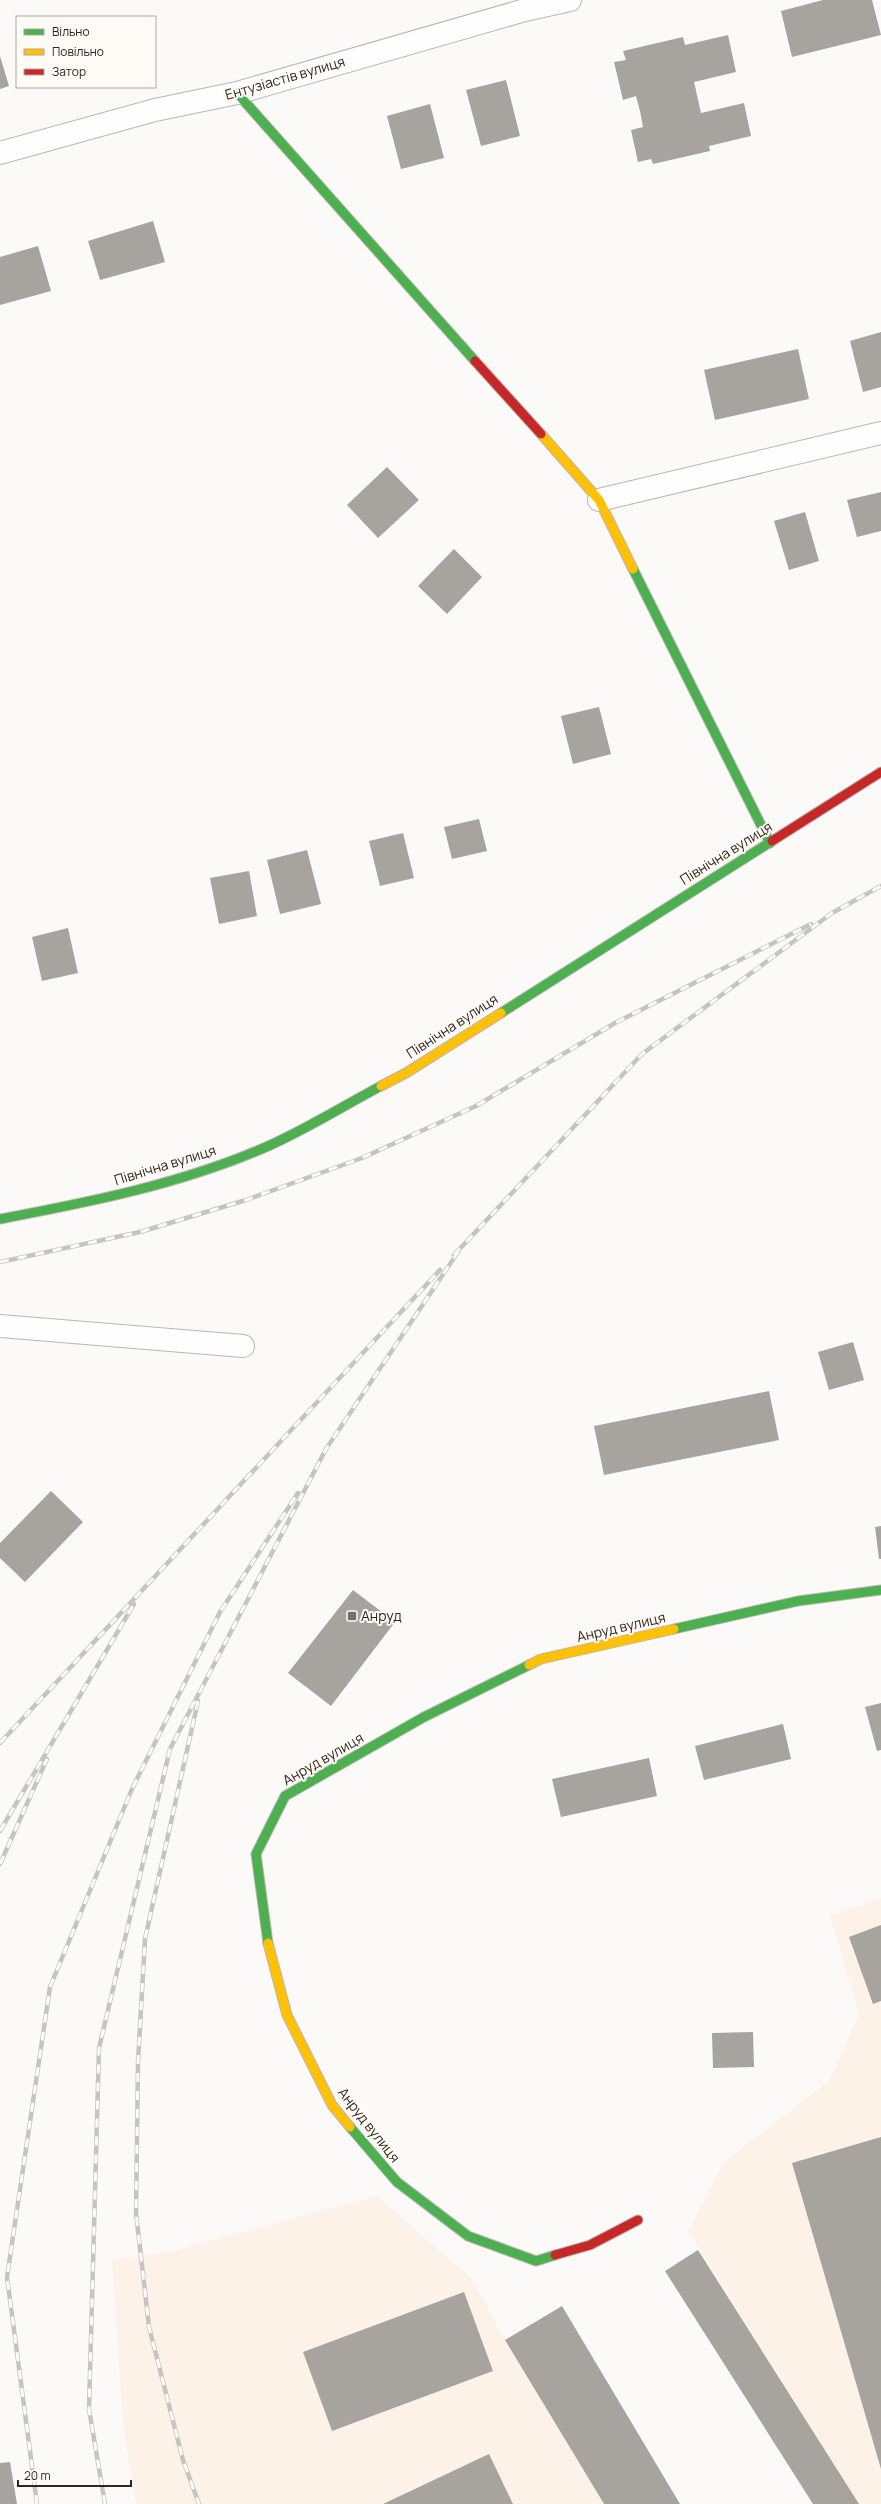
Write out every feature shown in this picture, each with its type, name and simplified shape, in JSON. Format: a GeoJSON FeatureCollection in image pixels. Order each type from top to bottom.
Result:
{"type":"FeatureCollection","features":[{"type":"Feature","properties":{"kind":"street","name":"Ентузіастів вулиця"},"geometry":{"type":"LineString","coordinates":[[0,153],[155,110],[237,93],[523,5],[570,0]]}},
{"type":"Feature","properties":{"kind":"street"},"geometry":{"type":"LineString","coordinates":[[237,93],[599,500],[770,843]]}},
{"type":"Feature","properties":{"kind":"street"},"geometry":{"type":"LineString","coordinates":[[599,500],[881,433]]}},
{"type":"Feature","properties":{"kind":"street","name":"Північна вулиця"},"geometry":{"type":"LineString","coordinates":[[0,1219],[94,1201],[179,1178],[266,1147],[406,1073],[881,772]]}},
{"type":"Feature","properties":{"kind":"street"},"geometry":{"type":"LineString","coordinates":[[0,1326],[243,1346]]}},
{"type":"Feature","properties":{"kind":"street","name":"Анруд вулиця"},"geometry":{"type":"LineString","coordinates":[[638,2220],[590,2245],[536,2261],[468,2236],[397,2182],[332,2105],[287,2015],[267,1941],[256,1854],[285,1796],[424,1717],[540,1659],[798,1601],[881,1590]]}},
{"type":"Feature","properties":{"kind":"shaded area"},"geometry":{"type":"Polygon","coordinates":[[[881,1898],[881,2504],[858,2504],[688,2231],[724,2162],[829,2081],[859,2015],[830,1915],[881,1898]]]}},
{"type":"Feature","properties":{"kind":"shaded area"},"geometry":{"type":"Polygon","coordinates":[[[377,2196],[472,2279],[505,2340],[603,2504],[136,2504],[123,2426],[112,2260],[169,2252],[377,2196]]]}},
{"type":"Feature","properties":{"kind":"building"},"geometry":{"type":"Polygon","coordinates":[[[823,0],[872,0],[881,35],[792,57],[781,11],[823,0]]]}},
{"type":"Feature","properties":{"kind":"building"},"geometry":{"type":"Polygon","coordinates":[[[728,35],[736,72],[694,82],[701,113],[744,103],[751,136],[709,146],[710,151],[653,164],[651,159],[638,162],[631,130],[643,127],[640,111],[636,96],[623,100],[614,62],[626,60],[623,51],[683,37],[685,45],[728,35]]]}},
{"type":"Feature","properties":{"kind":"building"},"geometry":{"type":"Polygon","coordinates":[[[0,56],[9,86],[0,89],[0,56]]]}},
{"type":"Feature","properties":{"kind":"building"},"geometry":{"type":"Polygon","coordinates":[[[506,80],[520,136],[481,146],[466,90],[506,80]]]}},
{"type":"Feature","properties":{"kind":"building"},"geometry":{"type":"Polygon","coordinates":[[[430,104],[444,158],[401,169],[387,116],[430,104]]]}},
{"type":"Feature","properties":{"kind":"building"},"geometry":{"type":"Polygon","coordinates":[[[153,221],[165,262],[100,280],[88,241],[153,221]]]}},
{"type":"Feature","properties":{"kind":"building"},"geometry":{"type":"Polygon","coordinates":[[[38,246],[51,291],[0,305],[0,257],[38,246]]]}},
{"type":"Feature","properties":{"kind":"building"},"geometry":{"type":"Polygon","coordinates":[[[881,332],[881,387],[863,392],[850,341],[881,332]]]}},
{"type":"Feature","properties":{"kind":"building"},"geometry":{"type":"Polygon","coordinates":[[[798,349],[809,399],[715,420],[704,370],[798,349]]]}},
{"type":"Feature","properties":{"kind":"building"},"geometry":{"type":"Polygon","coordinates":[[[387,467],[419,500],[378,538],[347,505],[387,467]]]}},
{"type":"Feature","properties":{"kind":"building"},"geometry":{"type":"Polygon","coordinates":[[[881,492],[881,531],[857,537],[847,500],[881,492]]]}},
{"type":"Feature","properties":{"kind":"building"},"geometry":{"type":"Polygon","coordinates":[[[805,512],[819,561],[789,570],[774,521],[805,512]]]}},
{"type":"Feature","properties":{"kind":"building"},"geometry":{"type":"Polygon","coordinates":[[[454,549],[482,577],[447,614],[418,586],[454,549]]]}},
{"type":"Feature","properties":{"kind":"building"},"geometry":{"type":"Polygon","coordinates":[[[599,707],[611,754],[573,764],[561,716],[599,707]]]}},
{"type":"Feature","properties":{"kind":"building"},"geometry":{"type":"Polygon","coordinates":[[[479,819],[487,851],[452,859],[444,827],[479,819]]]}},
{"type":"Feature","properties":{"kind":"building"},"geometry":{"type":"Polygon","coordinates":[[[403,833],[414,878],[380,886],[369,841],[403,833]]]}},
{"type":"Feature","properties":{"kind":"building"},"geometry":{"type":"Polygon","coordinates":[[[307,850],[321,904],[280,914],[267,860],[307,850]]]}},
{"type":"Feature","properties":{"kind":"building"},"geometry":{"type":"Polygon","coordinates":[[[249,871],[257,916],[219,924],[210,878],[249,871]]]}},
{"type":"Feature","properties":{"kind":"building"},"geometry":{"type":"Polygon","coordinates":[[[68,928],[78,973],[42,981],[32,937],[68,928]]]}},
{"type":"Feature","properties":{"kind":"building"},"geometry":{"type":"Polygon","coordinates":[[[853,1342],[864,1380],[829,1390],[818,1352],[853,1342]]]}},
{"type":"Feature","properties":{"kind":"building"},"geometry":{"type":"Polygon","coordinates":[[[769,1391],[779,1440],[604,1475],[594,1426],[769,1391]]]}},
{"type":"Feature","properties":{"kind":"building"},"geometry":{"type":"Polygon","coordinates":[[[51,1491],[83,1522],[25,1582],[0,1558],[0,1543],[51,1491]]]}},
{"type":"Feature","properties":{"kind":"building"},"geometry":{"type":"Polygon","coordinates":[[[881,1526],[881,1559],[879,1559],[875,1527],[881,1526]]]}},
{"type":"Feature","properties":{"kind":"building"},"geometry":{"type":"Polygon","coordinates":[[[353,1590],[395,1622],[331,1706],[288,1673],[353,1590]]]}},
{"type":"Feature","properties":{"kind":"building"},"geometry":{"type":"Polygon","coordinates":[[[881,1703],[881,1750],[877,1751],[865,1707],[881,1703]]]}},
{"type":"Feature","properties":{"kind":"building"},"geometry":{"type":"Polygon","coordinates":[[[783,1724],[791,1759],[704,1780],[695,1746],[783,1724]]]}},
{"type":"Feature","properties":{"kind":"building"},"geometry":{"type":"Polygon","coordinates":[[[649,1758],[657,1796],[561,1817],[552,1779],[649,1758]]]}},
{"type":"Feature","properties":{"kind":"building"},"geometry":{"type":"Polygon","coordinates":[[[881,1925],[881,2001],[873,2004],[849,1937],[881,1925]]]}},
{"type":"Feature","properties":{"kind":"building"},"geometry":{"type":"Polygon","coordinates":[[[753,2032],[754,2067],[713,2068],[712,2033],[753,2032]]]}},
{"type":"Feature","properties":{"kind":"building"},"geometry":{"type":"Polygon","coordinates":[[[881,2137],[881,2469],[792,2163],[881,2137]]]}},
{"type":"Feature","properties":{"kind":"building"},"geometry":{"type":"Polygon","coordinates":[[[698,2250],[859,2504],[813,2504],[665,2271],[698,2250]]]}},
{"type":"Feature","properties":{"kind":"building"},"geometry":{"type":"Polygon","coordinates":[[[464,2292],[493,2371],[332,2431],[303,2352],[464,2292]]]}},
{"type":"Feature","properties":{"kind":"building"},"geometry":{"type":"Polygon","coordinates":[[[562,2306],[680,2504],[604,2504],[505,2340],[562,2306]]]}},
{"type":"Feature","properties":{"kind":"building"},"geometry":{"type":"Polygon","coordinates":[[[489,2454],[513,2504],[383,2504],[489,2454]]]}},
{"type":"Feature","properties":{"kind":"building"},"geometry":{"type":"Polygon","coordinates":[[[10,2462],[17,2504],[0,2504],[0,2463],[10,2462]]]}},
{"type":"Feature","properties":{"kind":"railway"},"geometry":{"type":"LineString","coordinates":[[454,1255],[642,1054],[832,913],[881,886]]}},
{"type":"Feature","properties":{"kind":"railway"},"geometry":{"type":"LineString","coordinates":[[0,1262],[140,1232],[246,1200],[362,1158],[476,1106],[615,1023],[811,924]]}},
{"type":"Feature","properties":{"kind":"railway"},"geometry":{"type":"LineString","coordinates":[[105,2504],[89,2409],[99,2048],[170,1749],[326,1449],[458,1252]]}},
{"type":"Feature","properties":{"kind":"railway"},"geometry":{"type":"LineString","coordinates":[[0,1743],[440,1270]]}},
{"type":"Feature","properties":{"kind":"railway"},"geometry":{"type":"LineString","coordinates":[[37,2504],[7,2277],[50,1987],[132,1789],[220,1612],[298,1493]]}},
{"type":"Feature","properties":{"kind":"railway"},"geometry":{"type":"LineString","coordinates":[[0,1831],[134,1604]]}},
{"type":"Feature","properties":{"kind":"railway"},"geometry":{"type":"LineString","coordinates":[[198,1701],[145,1939],[138,2062],[136,2213],[149,2327],[183,2460],[199,2504]]}},
{"type":"Feature","properties":{"kind":"railway"},"geometry":{"type":"LineString","coordinates":[[0,1864],[47,1759]]}},
{"type":"Feature","properties":{"kind":"traffic: fast"},"geometry":{"type":"LineString","coordinates":[[237,93],[475,361]]}},
{"type":"Feature","properties":{"kind":"traffic: fast"},"geometry":{"type":"LineString","coordinates":[[633,569],[770,843]]}},
{"type":"Feature","properties":{"kind":"traffic: fast"},"geometry":{"type":"LineString","coordinates":[[501,1013],[772,841]]}},
{"type":"Feature","properties":{"kind":"traffic: fast"},"geometry":{"type":"LineString","coordinates":[[0,1219],[101,1199],[168,1182],[234,1160],[266,1147],[310,1126],[381,1086]]}},
{"type":"Feature","properties":{"kind":"traffic: fast"},"geometry":{"type":"LineString","coordinates":[[674,1629],[798,1601],[881,1590]]}},
{"type":"Feature","properties":{"kind":"traffic: fast"},"geometry":{"type":"LineString","coordinates":[[268,1943],[256,1854],[285,1796],[424,1717],[529,1665]]}},
{"type":"Feature","properties":{"kind":"traffic: fast"},"geometry":{"type":"LineString","coordinates":[[350,2127],[397,2182],[468,2236],[536,2261],[555,2255]]}},
{"type":"Feature","properties":{"kind":"traffic: slow"},"geometry":{"type":"LineString","coordinates":[[541,434],[599,500],[633,569]]}},
{"type":"Feature","properties":{"kind":"traffic: slow"},"geometry":{"type":"LineString","coordinates":[[381,1086],[406,1073],[501,1013]]}},
{"type":"Feature","properties":{"kind":"traffic: slow"},"geometry":{"type":"LineString","coordinates":[[529,1665],[541,1659],[674,1629]]}},
{"type":"Feature","properties":{"kind":"traffic: slow"},"geometry":{"type":"LineString","coordinates":[[268,1943],[287,2015],[332,2105],[350,2127]]}},
{"type":"Feature","properties":{"kind":"traffic: jam"},"geometry":{"type":"LineString","coordinates":[[475,361],[541,434]]}},
{"type":"Feature","properties":{"kind":"traffic: jam"},"geometry":{"type":"LineString","coordinates":[[772,841],[881,772]]}},
{"type":"Feature","properties":{"kind":"traffic: jam"},"geometry":{"type":"LineString","coordinates":[[555,2255],[590,2245],[638,2220]]}},
{"type":"Feature","properties":{"kind":"place","name":"Анруд"},"geometry":{"type":"Point","coordinates":[352,1616]}}]}
